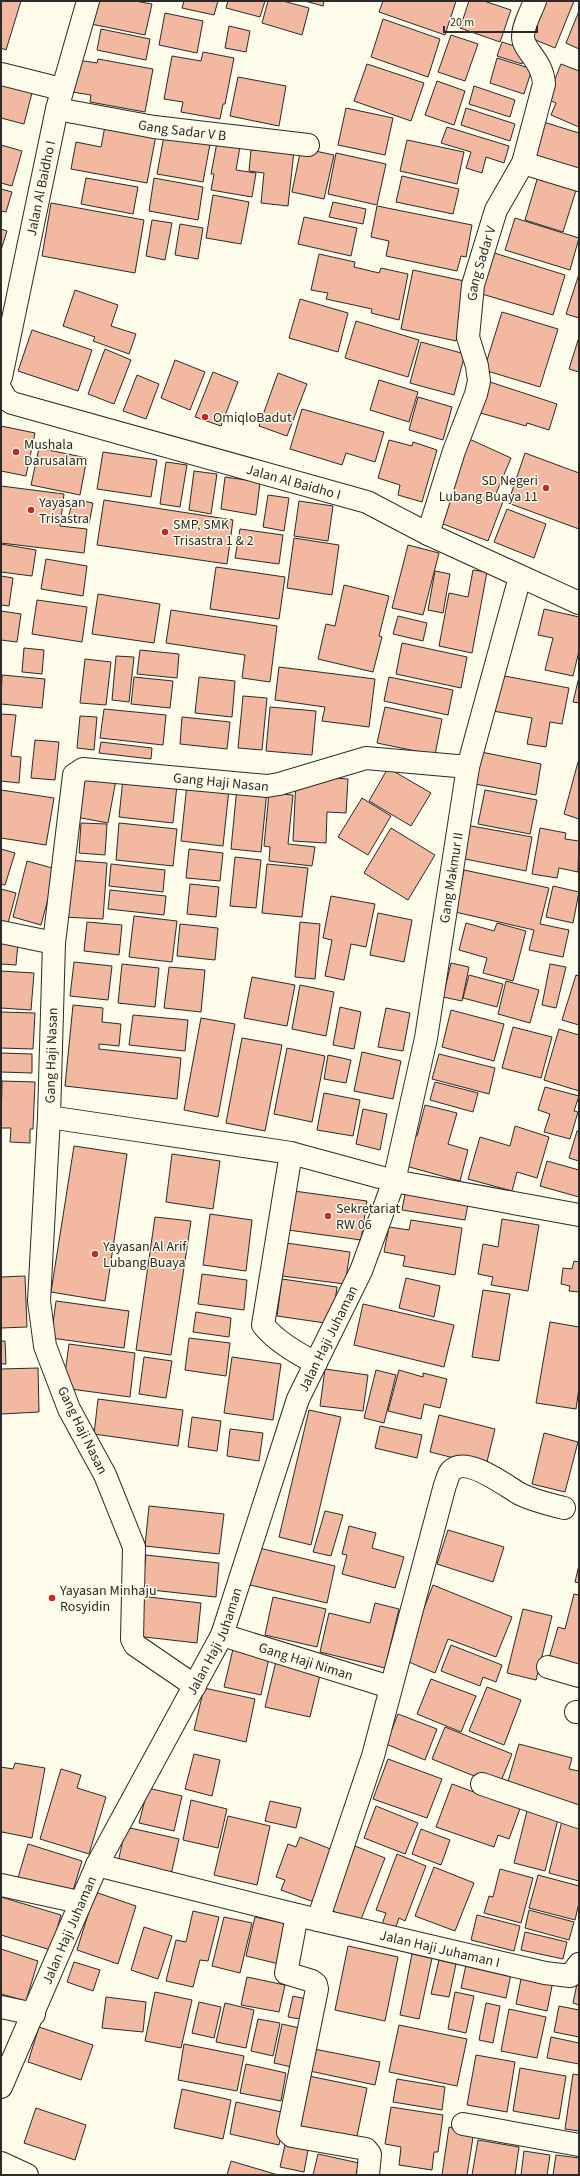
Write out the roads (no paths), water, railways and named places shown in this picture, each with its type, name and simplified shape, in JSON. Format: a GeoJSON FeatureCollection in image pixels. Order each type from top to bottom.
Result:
{"type":"FeatureCollection","features":[{"type":"Feature","properties":{"kind":"street","name":"Jalan Al Baidho I"},"geometry":{"type":"LineString","coordinates":[[1,377],[59,99],[88,1]]}},
{"type":"Feature","properties":{"kind":"street","name":"Gang Sadar V"},"geometry":{"type":"LineString","coordinates":[[428,534],[454,451],[476,394],[478,381],[477,366],[468,337],[473,285],[496,210],[523,162],[544,84],[544,74],[539,63],[524,41],[524,28],[535,1]]}},
{"type":"Feature","properties":{"kind":"street","name":"Gang Sadar V B"},"geometry":{"type":"LineString","coordinates":[[1,74],[59,99],[161,128],[308,145]]}},
{"type":"Feature","properties":{"kind":"street"},"geometry":{"type":"LineString","coordinates":[[523,162],[579,180]]}},
{"type":"Feature","properties":{"kind":"street","name":"Jalan Al Baidho I"},"geometry":{"type":"LineString","coordinates":[[1,390],[6,399],[12,403],[367,502],[428,534],[579,603]]}},
{"type":"Feature","properties":{"kind":"street","name":"Gang Makmur II"},"geometry":{"type":"LineString","coordinates":[[394,1181],[426,1038],[468,767],[520,577]]}},
{"type":"Feature","properties":{"kind":"street","name":"Gang Haji Nasan"},"geometry":{"type":"LineString","coordinates":[[195,1686],[135,1645],[132,1639],[134,1547],[105,1475],[69,1409],[45,1346],[39,1291],[49,1117],[54,943],[74,775],[79,770],[83,769],[267,786],[279,784],[366,758],[468,767]]}},
{"type":"Feature","properties":{"kind":"street"},"geometry":{"type":"LineString","coordinates":[[1,932],[54,943]]}},
{"type":"Feature","properties":{"kind":"street"},"geometry":{"type":"LineString","coordinates":[[49,1117],[291,1153],[394,1181],[579,1215]]}},
{"type":"Feature","properties":{"kind":"street"},"geometry":{"type":"LineString","coordinates":[[291,1153],[263,1325],[268,1331],[302,1356],[316,1363]]}},
{"type":"Feature","properties":{"kind":"street","name":"Jalan Haji Juhaman"},"geometry":{"type":"LineString","coordinates":[[1,2087],[34,2014],[79,1902],[96,1865],[222,1635],[298,1399],[361,1271],[394,1181]]}},
{"type":"Feature","properties":{"kind":"street"},"geometry":{"type":"LineString","coordinates":[[318,1920],[373,1756],[390,1687],[445,1485],[451,1471],[457,1468],[469,1467],[504,1483],[527,1497],[564,1508]]}},
{"type":"Feature","properties":{"kind":"street","name":"Gang Haji Niman"},"geometry":{"type":"LineString","coordinates":[[222,1635],[390,1687]]}},
{"type":"Feature","properties":{"kind":"street"},"geometry":{"type":"LineString","coordinates":[[548,1667],[579,1676]]}},
{"type":"Feature","properties":{"kind":"street"},"geometry":{"type":"LineString","coordinates":[[482,1784],[579,1817]]}},
{"type":"Feature","properties":{"kind":"street","name":"Jalan Haji Juhaman I"},"geometry":{"type":"LineString","coordinates":[[96,1865],[297,1915],[546,1973],[570,1976],[579,1964]]}},
{"type":"Feature","properties":{"kind":"street"},"geometry":{"type":"LineString","coordinates":[[1,1885],[79,1902]]}},
{"type":"Feature","properties":{"kind":"street"},"geometry":{"type":"LineString","coordinates":[[297,1915],[286,1973],[312,1981],[316,1984],[317,1989],[288,2132],[292,2136],[366,2149],[370,2154],[368,2175]]}},
{"type":"Feature","properties":{"kind":"street"},"geometry":{"type":"LineString","coordinates":[[1,2007],[34,2014]]}},
{"type":"Feature","properties":{"kind":"street"},"geometry":{"type":"LineString","coordinates":[[463,2124],[579,2145]]}},
{"type":"Feature","properties":{"kind":"street"},"geometry":{"type":"LineString","coordinates":[[1,2163],[27,2175]]}},
{"type":"Feature","properties":{"kind":"place","name":"OmiqloBadut"},"geometry":{"type":"Point","coordinates":[205,417]}},
{"type":"Feature","properties":{"kind":"place","name":"Mushala Darusalam"},"geometry":{"type":"Point","coordinates":[16,452]}},
{"type":"Feature","properties":{"kind":"place","name":"SD Negeri Lubang Buaya 11"},"geometry":{"type":"Point","coordinates":[546,488]}},
{"type":"Feature","properties":{"kind":"place","name":"Yayasan Trisastra"},"geometry":{"type":"Point","coordinates":[31,510]}},
{"type":"Feature","properties":{"kind":"place","name":"SMP, SMK Trisastra 1 & 2"},"geometry":{"type":"Point","coordinates":[165,532]}},
{"type":"Feature","properties":{"kind":"place","name":"Sekretariat RW 06"},"geometry":{"type":"Point","coordinates":[328,1216]}},
{"type":"Feature","properties":{"kind":"place","name":"Yayasan Al Arif Lubang Buaya"},"geometry":{"type":"Point","coordinates":[95,1254]}},
{"type":"Feature","properties":{"kind":"place","name":"Yayasan Minhaju Rosyidin"},"geometry":{"type":"Point","coordinates":[52,1598]}}]}
